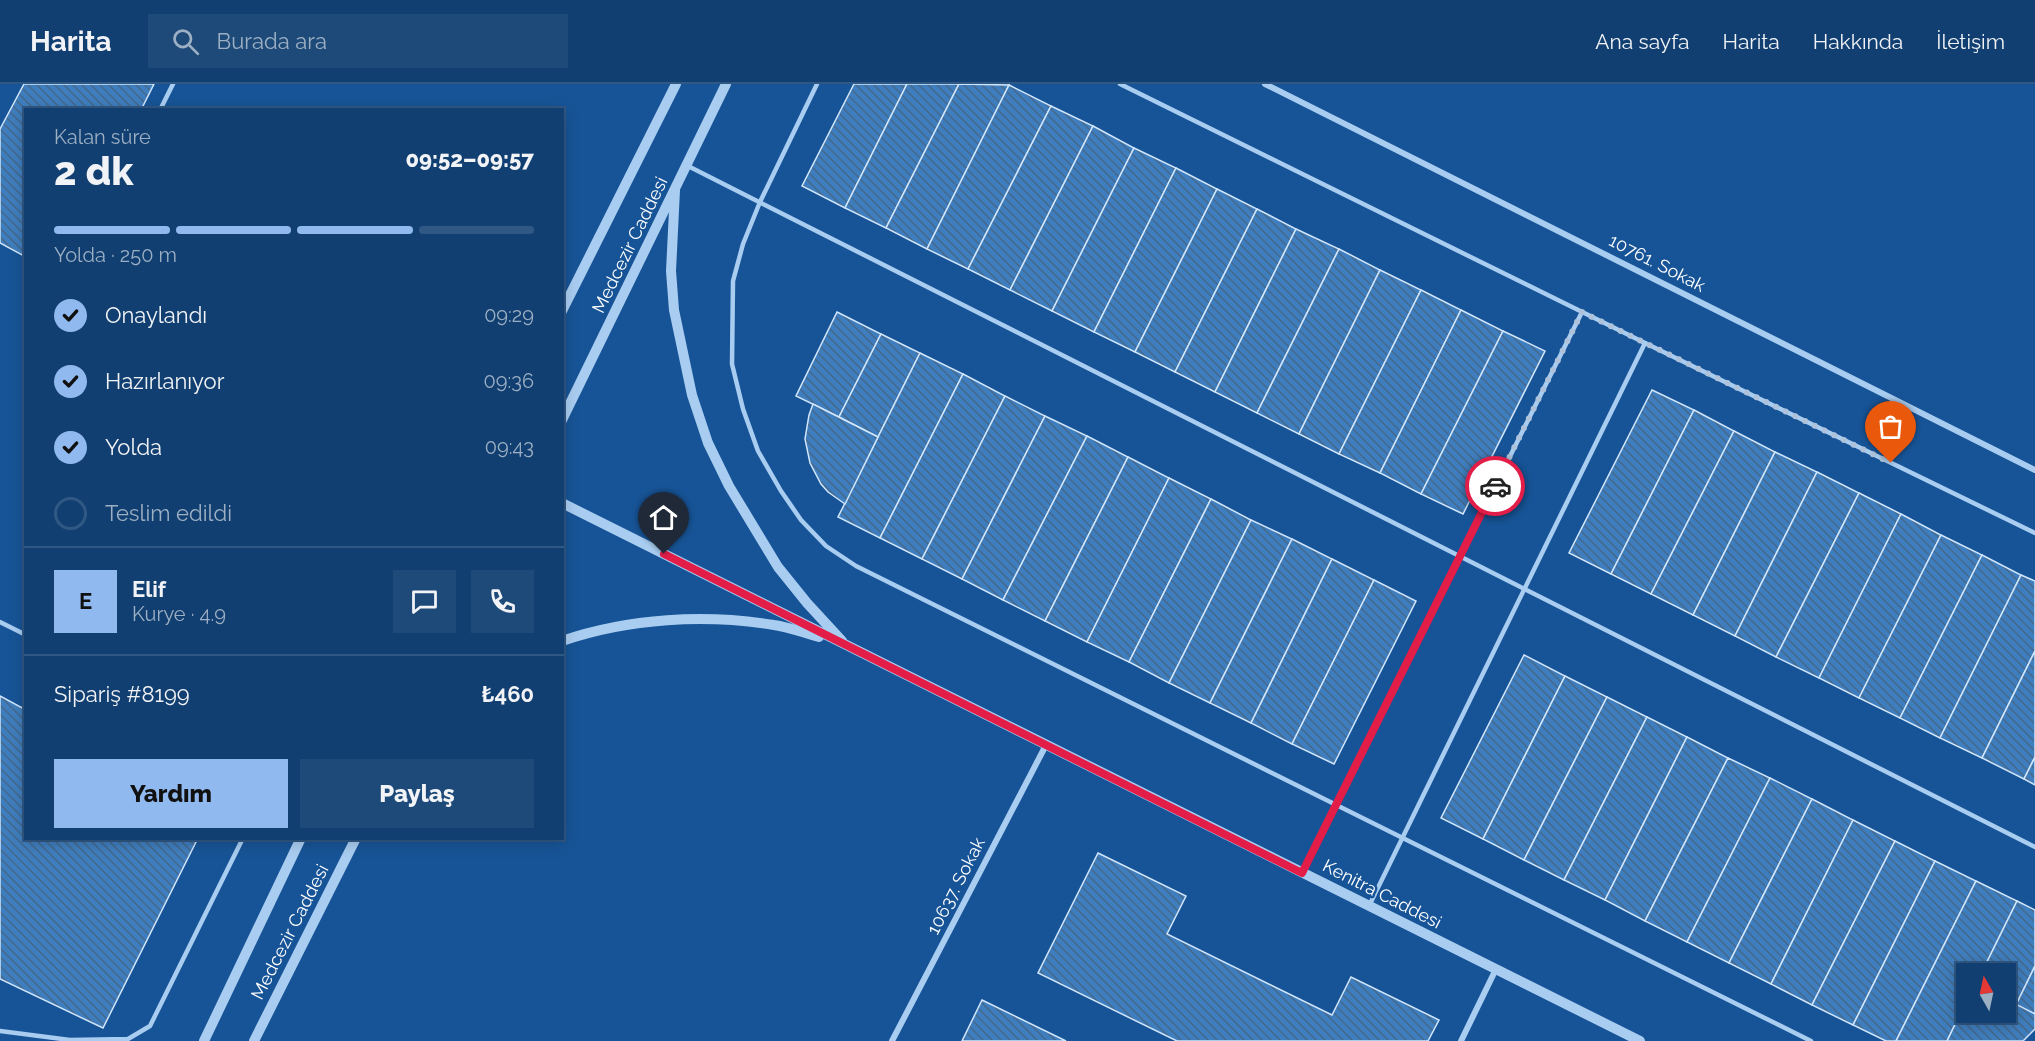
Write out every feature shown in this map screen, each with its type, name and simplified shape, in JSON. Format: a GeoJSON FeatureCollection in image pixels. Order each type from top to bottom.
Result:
{"type":"FeatureCollection","features":[{"type":"Feature","properties":{"kind":"street","name":"Medcezir Caddesi"},"geometry":{"type":"LineString","coordinates":[[564,307],[676,84]]}},
{"type":"Feature","properties":{"kind":"street","name":"Medcezir Caddesi"},"geometry":{"type":"LineString","coordinates":[[564,416],[726,84]]}},
{"type":"Feature","properties":{"kind":"street","name":"10761. Sokak"},"geometry":{"type":"LineString","coordinates":[[1265,84],[2035,470]]}},
{"type":"Feature","properties":{"kind":"street"},"geometry":{"type":"LineString","coordinates":[[675,190],[671,271],[674,310],[692,395],[708,443],[729,486],[778,567],[846,645]]}},
{"type":"Feature","properties":{"kind":"street","name":"Kenitra Caddesi"},"geometry":{"type":"LineString","coordinates":[[564,504],[1640,1041]]}},
{"type":"Feature","properties":{"kind":"street"},"geometry":{"type":"LineString","coordinates":[[564,641],[620,627],[671,620],[722,619],[777,625],[846,645]]}},
{"type":"Feature","properties":{"kind":"street","name":"10637. Sokak"},"geometry":{"type":"LineString","coordinates":[[892,1041],[1046,745]]}},
{"type":"Feature","properties":{"kind":"street","name":"Medcezir Caddesi"},"geometry":{"type":"LineString","coordinates":[[204,1041],[300,840]]}},
{"type":"Feature","properties":{"kind":"street","name":"Medcezir Caddesi"},"geometry":{"type":"LineString","coordinates":[[254,1041],[355,840]]}},
{"type":"Feature","properties":{"kind":"street"},"geometry":{"type":"LineString","coordinates":[[1461,1041],[1496,969]]}},
{"type":"Feature","properties":{"kind":"lane"},"geometry":{"type":"LineString","coordinates":[[161,108],[173,84]]}},
{"type":"Feature","properties":{"kind":"lane"},"geometry":{"type":"LineString","coordinates":[[817,84],[760,202],[743,244],[733,281],[732,364],[743,409],[758,451],[801,520],[826,546],[867,572],[1811,1041]]}},
{"type":"Feature","properties":{"kind":"lane"},"geometry":{"type":"LineString","coordinates":[[1120,84],[2035,533]]}},
{"type":"Feature","properties":{"kind":"lane"},"geometry":{"type":"LineString","coordinates":[[687,165],[2035,847]]}},
{"type":"Feature","properties":{"kind":"lane"},"geometry":{"type":"LineString","coordinates":[[1302,873],[1582,312]]}},
{"type":"Feature","properties":{"kind":"lane"},"geometry":{"type":"LineString","coordinates":[[1369,906],[1645,343]]}},
{"type":"Feature","properties":{"kind":"lane"},"geometry":{"type":"LineString","coordinates":[[0,622],[24,634]]}},
{"type":"Feature","properties":{"kind":"lane"},"geometry":{"type":"LineString","coordinates":[[0,1031],[70,1040],[128,1039],[150,1026],[242,840]]}},
{"type":"Feature","properties":{"kind":"building"},"geometry":{"type":"Polygon","coordinates":[[[24,84],[154,84],[142,108],[24,108],[24,256],[0,243],[0,129],[24,84]]]}},
{"type":"Feature","properties":{"kind":"building"},"geometry":{"type":"Polygon","coordinates":[[[854,84],[907,84],[845,208],[802,186],[854,84]]]}},
{"type":"Feature","properties":{"kind":"building"},"geometry":{"type":"Polygon","coordinates":[[[907,84],[959,84],[886,228],[845,208],[907,84]]]}},
{"type":"Feature","properties":{"kind":"building"},"geometry":{"type":"Polygon","coordinates":[[[959,84],[1009,85],[927,249],[886,228],[959,84]]]}},
{"type":"Feature","properties":{"kind":"building"},"geometry":{"type":"Polygon","coordinates":[[[1009,85],[1051,106],[968,269],[927,249],[1009,85]]]}},
{"type":"Feature","properties":{"kind":"building"},"geometry":{"type":"Polygon","coordinates":[[[1051,106],[1093,126],[1010,290],[968,269],[1051,106]]]}},
{"type":"Feature","properties":{"kind":"building"},"geometry":{"type":"Polygon","coordinates":[[[1093,126],[1134,148],[1052,311],[1010,290],[1093,126]]]}},
{"type":"Feature","properties":{"kind":"building"},"geometry":{"type":"Polygon","coordinates":[[[1134,148],[1176,168],[1094,332],[1052,311],[1134,148]]]}},
{"type":"Feature","properties":{"kind":"building"},"geometry":{"type":"Polygon","coordinates":[[[1176,168],[1217,189],[1135,352],[1094,332],[1176,168]]]}},
{"type":"Feature","properties":{"kind":"building"},"geometry":{"type":"Polygon","coordinates":[[[1217,189],[1257,209],[1175,372],[1135,352],[1217,189]]]}},
{"type":"Feature","properties":{"kind":"building"},"geometry":{"type":"Polygon","coordinates":[[[1257,209],[1296,229],[1215,392],[1175,372],[1257,209]]]}},
{"type":"Feature","properties":{"kind":"building"},"geometry":{"type":"Polygon","coordinates":[[[1296,229],[1339,249],[1257,413],[1215,392],[1296,229]]]}},
{"type":"Feature","properties":{"kind":"building"},"geometry":{"type":"Polygon","coordinates":[[[1339,249],[1380,270],[1299,434],[1257,413],[1339,249]]]}},
{"type":"Feature","properties":{"kind":"building"},"geometry":{"type":"Polygon","coordinates":[[[1380,270],[1421,290],[1339,454],[1299,434],[1380,270]]]}},
{"type":"Feature","properties":{"kind":"building"},"geometry":{"type":"Polygon","coordinates":[[[1421,290],[1461,310],[1380,473],[1339,454],[1421,290]]]}},
{"type":"Feature","properties":{"kind":"building"},"geometry":{"type":"Polygon","coordinates":[[[1461,310],[1503,331],[1421,494],[1380,473],[1461,310]]]}},
{"type":"Feature","properties":{"kind":"building"},"geometry":{"type":"Polygon","coordinates":[[[837,312],[881,334],[839,417],[796,396],[837,312]]]}},
{"type":"Feature","properties":{"kind":"building"},"geometry":{"type":"Polygon","coordinates":[[[1503,331],[1545,351],[1463,514],[1421,494],[1503,331]]]}},
{"type":"Feature","properties":{"kind":"building"},"geometry":{"type":"Polygon","coordinates":[[[881,334],[920,353],[878,437],[839,417],[881,334]]]}},
{"type":"Feature","properties":{"kind":"building"},"geometry":{"type":"Polygon","coordinates":[[[920,353],[963,374],[880,538],[838,517],[920,353]]]}},
{"type":"Feature","properties":{"kind":"building"},"geometry":{"type":"Polygon","coordinates":[[[963,374],[1005,396],[922,559],[880,538],[963,374]]]}},
{"type":"Feature","properties":{"kind":"building"},"geometry":{"type":"Polygon","coordinates":[[[1652,390],[1694,410],[1611,574],[1569,553],[1652,390]]]}},
{"type":"Feature","properties":{"kind":"building"},"geometry":{"type":"Polygon","coordinates":[[[1005,396],[1045,416],[962,579],[922,559],[1005,396]]]}},
{"type":"Feature","properties":{"kind":"building"},"geometry":{"type":"Polygon","coordinates":[[[813,404],[878,437],[845,504],[821,484],[810,463],[805,439],[813,404]]]}},
{"type":"Feature","properties":{"kind":"building"},"geometry":{"type":"Polygon","coordinates":[[[1694,410],[1734,431],[1651,594],[1611,574],[1694,410]]]}},
{"type":"Feature","properties":{"kind":"building"},"geometry":{"type":"Polygon","coordinates":[[[1045,416],[1087,436],[1003,600],[962,579],[1045,416]]]}},
{"type":"Feature","properties":{"kind":"building"},"geometry":{"type":"Polygon","coordinates":[[[1734,431],[1775,452],[1693,615],[1651,594],[1734,431]]]}},
{"type":"Feature","properties":{"kind":"building"},"geometry":{"type":"Polygon","coordinates":[[[1087,436],[1128,457],[1045,621],[1003,600],[1087,436]]]}},
{"type":"Feature","properties":{"kind":"building"},"geometry":{"type":"Polygon","coordinates":[[[1775,452],[1817,472],[1735,636],[1693,615],[1775,452]]]}},
{"type":"Feature","properties":{"kind":"building"},"geometry":{"type":"Polygon","coordinates":[[[1128,457],[1169,478],[1087,642],[1045,621],[1128,457]]]}},
{"type":"Feature","properties":{"kind":"building"},"geometry":{"type":"Polygon","coordinates":[[[1817,472],[1859,493],[1776,657],[1735,636],[1817,472]]]}},
{"type":"Feature","properties":{"kind":"building"},"geometry":{"type":"Polygon","coordinates":[[[1169,478],[1211,499],[1129,662],[1087,642],[1169,478]]]}},
{"type":"Feature","properties":{"kind":"building"},"geometry":{"type":"Polygon","coordinates":[[[1859,493],[1901,514],[1819,678],[1776,657],[1859,493]]]}},
{"type":"Feature","properties":{"kind":"building"},"geometry":{"type":"Polygon","coordinates":[[[1211,499],[1251,520],[1169,683],[1129,662],[1211,499]]]}},
{"type":"Feature","properties":{"kind":"building"},"geometry":{"type":"Polygon","coordinates":[[[1901,514],[1941,535],[1859,698],[1819,678],[1901,514]]]}},
{"type":"Feature","properties":{"kind":"building"},"geometry":{"type":"Polygon","coordinates":[[[1251,520],[1292,539],[1210,703],[1169,683],[1251,520]]]}},
{"type":"Feature","properties":{"kind":"building"},"geometry":{"type":"Polygon","coordinates":[[[1941,535],[1982,555],[1900,718],[1859,698],[1941,535]]]}},
{"type":"Feature","properties":{"kind":"building"},"geometry":{"type":"Polygon","coordinates":[[[1292,539],[1332,559],[1251,723],[1210,703],[1292,539]]]}},
{"type":"Feature","properties":{"kind":"building"},"geometry":{"type":"Polygon","coordinates":[[[1982,555],[2021,575],[1940,738],[1900,718],[1982,555]]]}},
{"type":"Feature","properties":{"kind":"building"},"geometry":{"type":"Polygon","coordinates":[[[1332,559],[1374,580],[1292,744],[1251,723],[1332,559]]]}},
{"type":"Feature","properties":{"kind":"building"},"geometry":{"type":"Polygon","coordinates":[[[2021,575],[2035,581],[2035,651],[1982,758],[1940,738],[2021,575]]]}},
{"type":"Feature","properties":{"kind":"building"},"geometry":{"type":"Polygon","coordinates":[[[1374,580],[1416,601],[1334,764],[1292,744],[1374,580]]]}},
{"type":"Feature","properties":{"kind":"building"},"geometry":{"type":"Polygon","coordinates":[[[2035,651],[2035,757],[2024,779],[1982,758],[2035,651]]]}},
{"type":"Feature","properties":{"kind":"building"},"geometry":{"type":"Polygon","coordinates":[[[1524,655],[1565,676],[1483,839],[1441,818],[1524,655]]]}},
{"type":"Feature","properties":{"kind":"building"},"geometry":{"type":"Polygon","coordinates":[[[1565,676],[1607,697],[1524,860],[1483,839],[1565,676]]]}},
{"type":"Feature","properties":{"kind":"building"},"geometry":{"type":"Polygon","coordinates":[[[0,696],[24,709],[24,840],[197,840],[103,1028],[0,979],[0,696]]]}},
{"type":"Feature","properties":{"kind":"building"},"geometry":{"type":"Polygon","coordinates":[[[1607,697],[1647,717],[1564,880],[1524,860],[1607,697]]]}},
{"type":"Feature","properties":{"kind":"building"},"geometry":{"type":"Polygon","coordinates":[[[1647,717],[1687,737],[1605,900],[1564,880],[1647,717]]]}},
{"type":"Feature","properties":{"kind":"building"},"geometry":{"type":"Polygon","coordinates":[[[1687,737],[1728,758],[1645,921],[1605,900],[1687,737]]]}},
{"type":"Feature","properties":{"kind":"building"},"geometry":{"type":"Polygon","coordinates":[[[2035,757],[2035,785],[2024,779],[2035,757]]]}},
{"type":"Feature","properties":{"kind":"building"},"geometry":{"type":"Polygon","coordinates":[[[1728,758],[1770,778],[1687,942],[1645,921],[1728,758]]]}},
{"type":"Feature","properties":{"kind":"building"},"geometry":{"type":"Polygon","coordinates":[[[1770,778],[1812,799],[1729,963],[1687,942],[1770,778]]]}},
{"type":"Feature","properties":{"kind":"building"},"geometry":{"type":"Polygon","coordinates":[[[1812,799],[1853,820],[1771,984],[1729,963],[1812,799]]]}},
{"type":"Feature","properties":{"kind":"building"},"geometry":{"type":"Polygon","coordinates":[[[1853,820],[1895,841],[1812,1005],[1771,984],[1853,820]]]}},
{"type":"Feature","properties":{"kind":"building"},"geometry":{"type":"Polygon","coordinates":[[[1895,841],[1935,861],[1853,1025],[1812,1005],[1895,841]]]}},
{"type":"Feature","properties":{"kind":"building"},"geometry":{"type":"Polygon","coordinates":[[[1098,853],[1186,896],[1167,934],[1332,1015],[1351,977],[1439,1020],[1428,1041],[1177,1041],[1038,973],[1098,853]]]}},
{"type":"Feature","properties":{"kind":"building"},"geometry":{"type":"Polygon","coordinates":[[[1935,861],[1976,881],[1896,1041],[1886,1041],[1853,1025],[1935,861]]]}},
{"type":"Feature","properties":{"kind":"building"},"geometry":{"type":"Polygon","coordinates":[[[1976,881],[2017,901],[1986,963],[1956,963],[1956,1023],[1947,1041],[1896,1041],[1976,881]]]}},
{"type":"Feature","properties":{"kind":"building"},"geometry":{"type":"Polygon","coordinates":[[[2017,901],[2035,910],[2035,966],[2016,1005],[2016,963],[1986,963],[2017,901]]]}},
{"type":"Feature","properties":{"kind":"building"},"geometry":{"type":"Polygon","coordinates":[[[2035,966],[2035,1014],[2016,1005],[2035,966]]]}},
{"type":"Feature","properties":{"kind":"building"},"geometry":{"type":"Polygon","coordinates":[[[982,1000],[1066,1041],[962,1041],[982,1000]]]}},
{"type":"Feature","properties":{"kind":"building"},"geometry":{"type":"Polygon","coordinates":[[[2016,1004],[2035,1014],[2035,1029],[2023,1041],[1947,1041],[1956,1023],[2016,1023],[2016,1004]]]}},
{"type":"Feature","properties":{"kind":"way so far"},"geometry":{"type":"LineString","coordinates":[[1495,486],[1582,312],[1891,463]]}},
{"type":"Feature","properties":{"kind":"route"},"geometry":{"type":"LineString","coordinates":[[664,554],[1302,873],[1495,486]]}}]}
